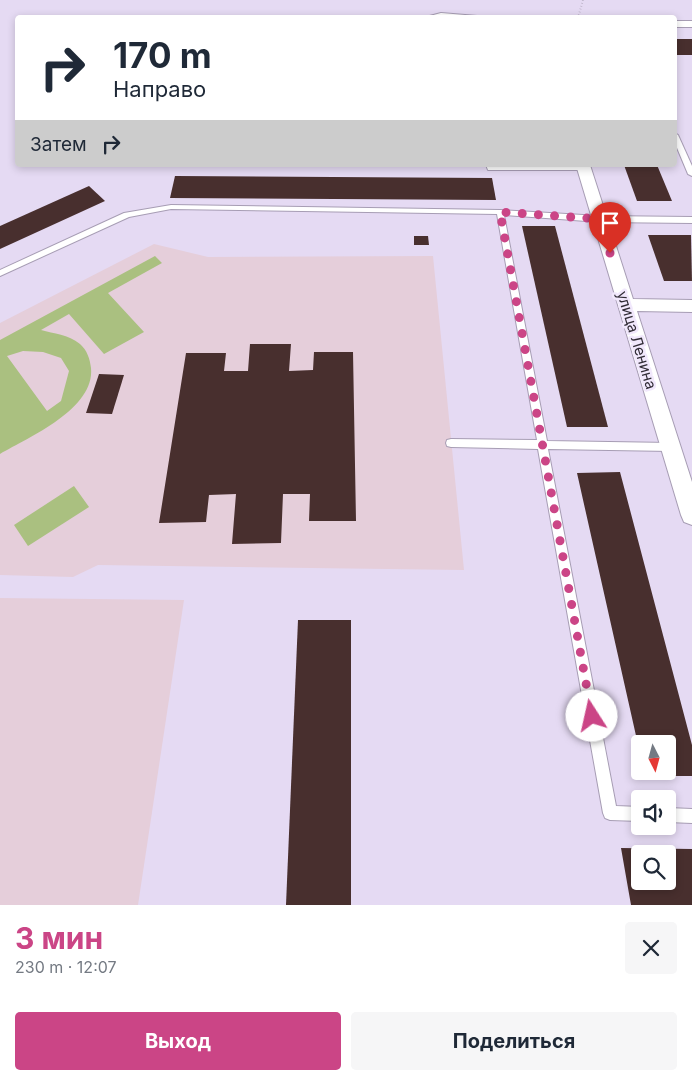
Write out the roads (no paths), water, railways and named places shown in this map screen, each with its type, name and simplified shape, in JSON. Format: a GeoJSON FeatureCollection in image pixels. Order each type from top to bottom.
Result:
{"type":"FeatureCollection","features":[{"type":"Feature","properties":{"kind":"street"},"geometry":{"type":"LineString","coordinates":[[677,24],[692,24]]}},
{"type":"Feature","properties":{"kind":"street","name":"улица Ленина"},"geometry":{"type":"LineString","coordinates":[[584,167],[692,516]]}},
{"type":"Feature","properties":{"kind":"street"},"geometry":{"type":"LineString","coordinates":[[626,305],[692,306]]}},
{"type":"Feature","properties":{"kind":"lane"},"geometry":{"type":"LineString","coordinates":[[677,139],[692,174]]}},
{"type":"Feature","properties":{"kind":"lane"},"geometry":{"type":"LineString","coordinates":[[491,167],[584,167]]}},
{"type":"Feature","properties":{"kind":"lane"},"geometry":{"type":"LineString","coordinates":[[0,274],[127,215],[171,207],[500,212],[600,219],[692,220]]}},
{"type":"Feature","properties":{"kind":"lane"},"geometry":{"type":"LineString","coordinates":[[500,212],[610,813],[631,814]]}},
{"type":"Feature","properties":{"kind":"lane"},"geometry":{"type":"LineString","coordinates":[[451,443],[671,447]]}},
{"type":"Feature","properties":{"kind":"lane"},"geometry":{"type":"LineString","coordinates":[[676,815],[692,816]]}}]}
